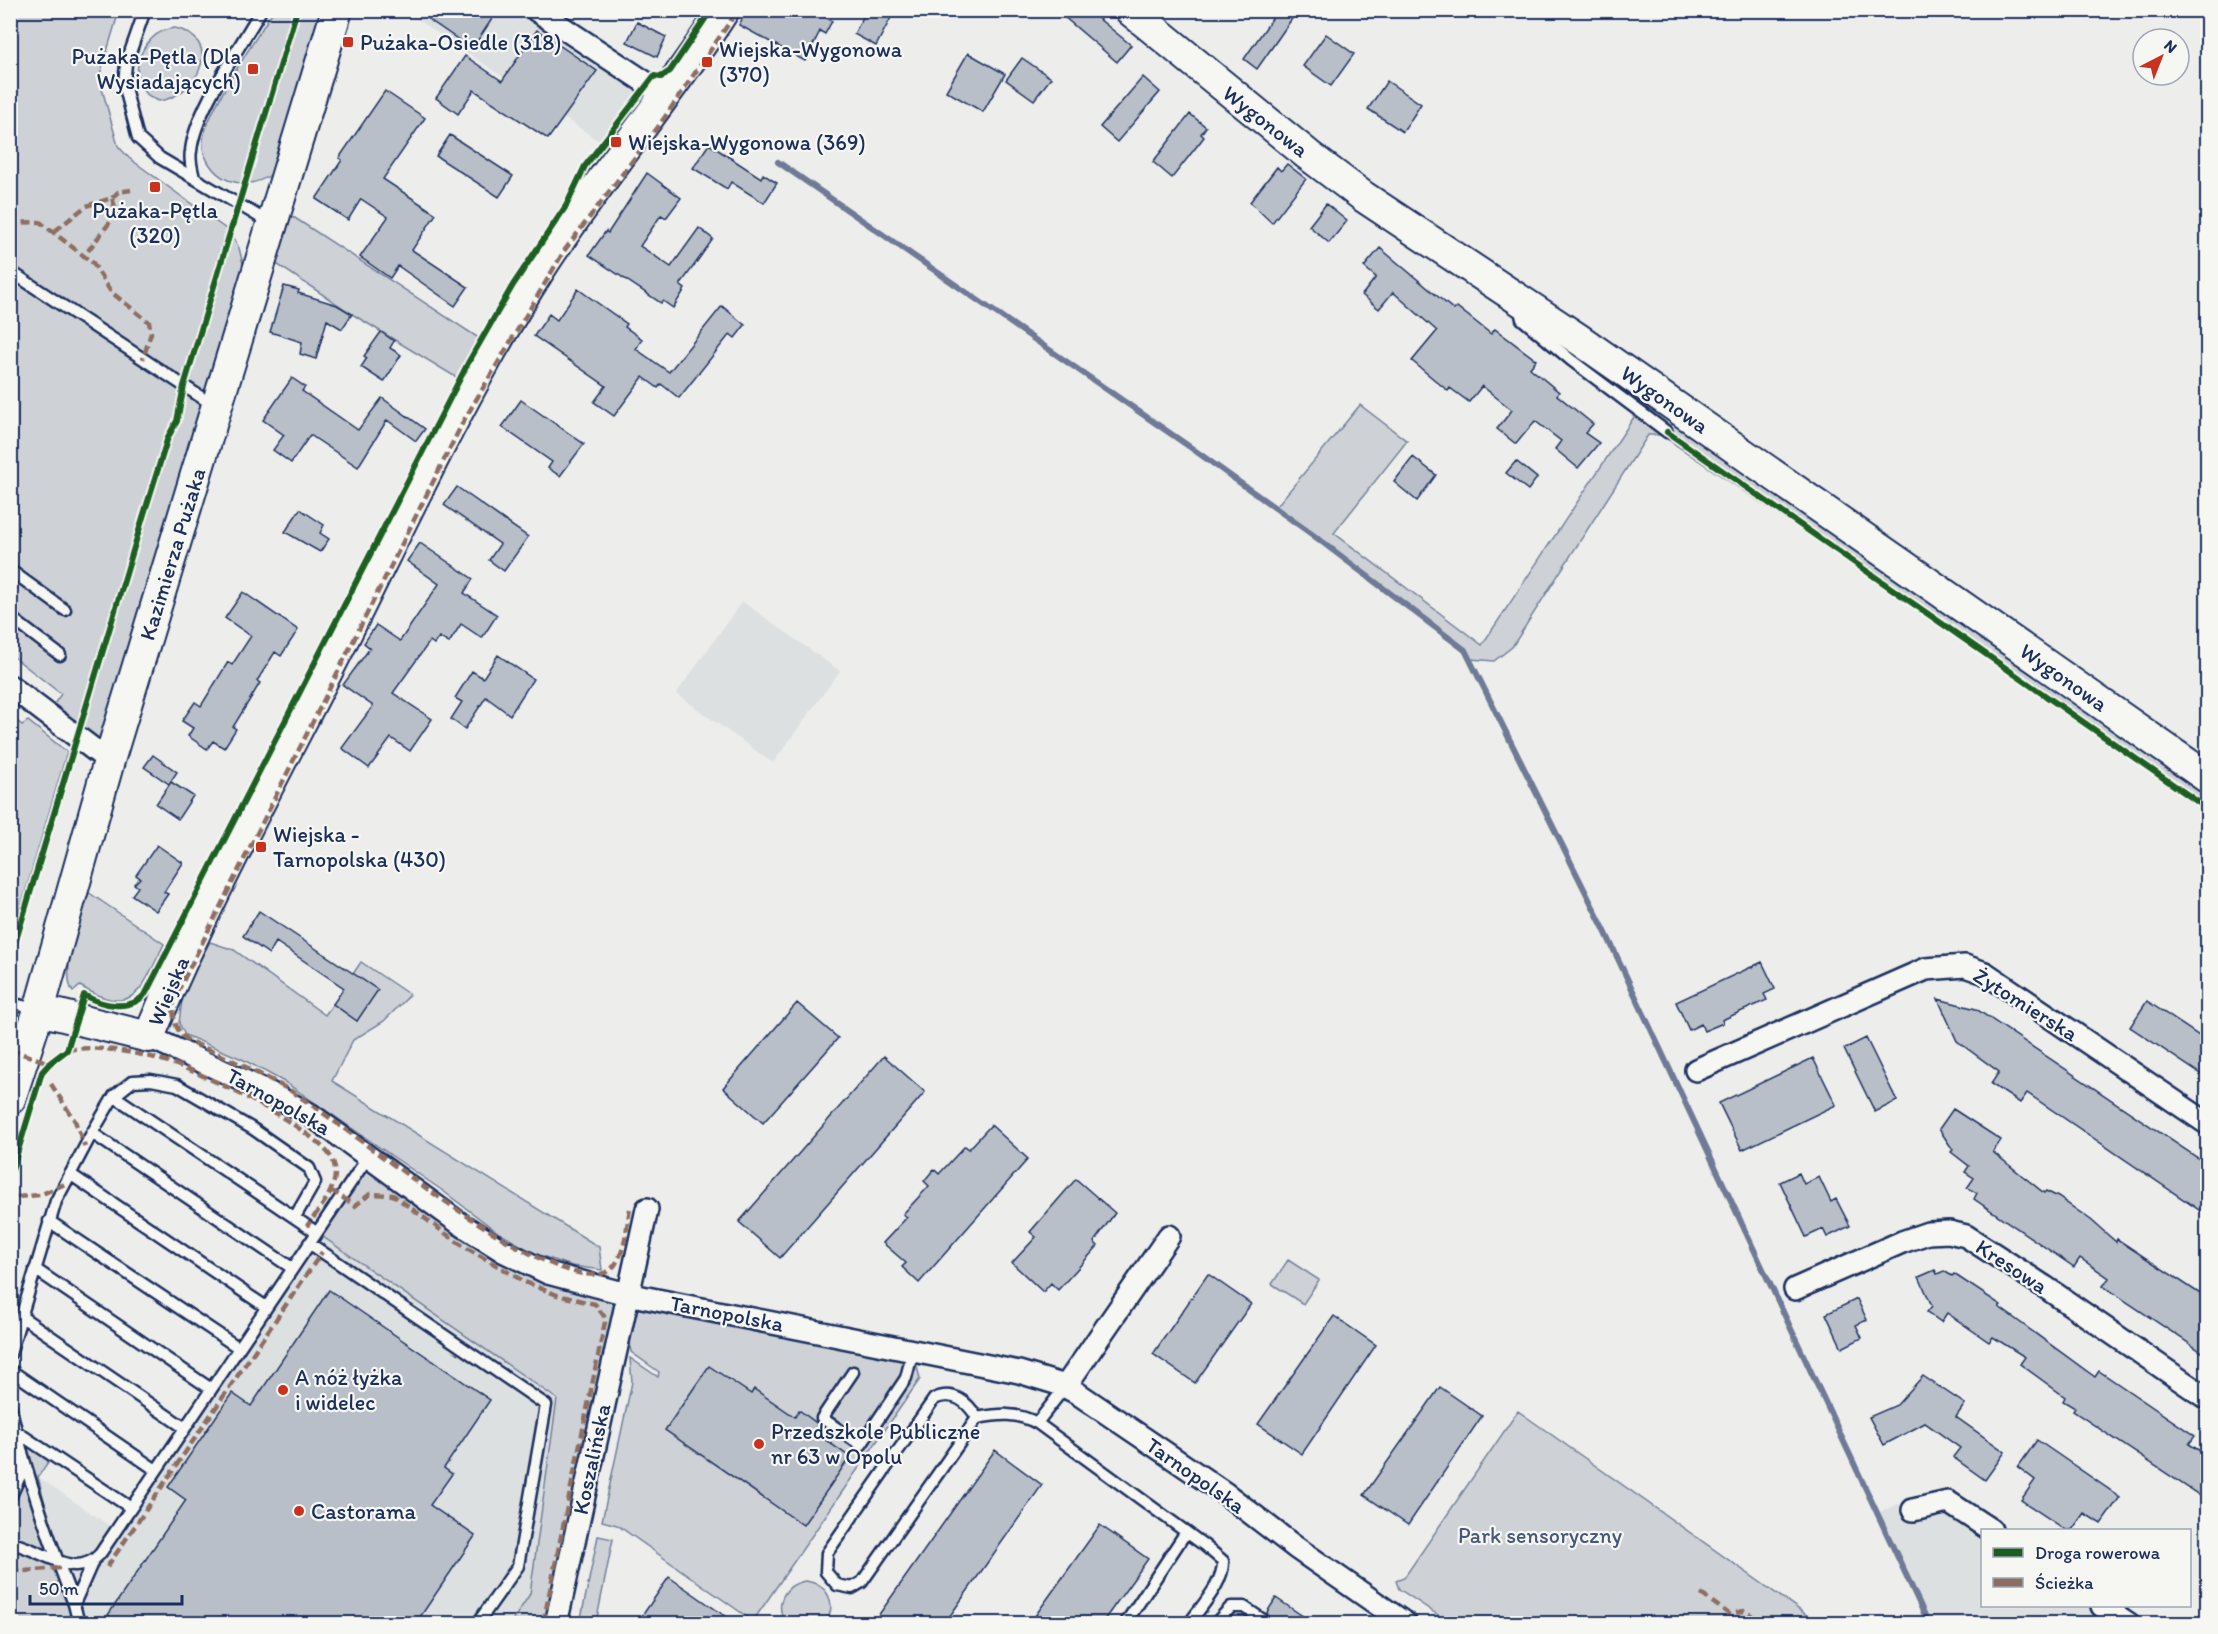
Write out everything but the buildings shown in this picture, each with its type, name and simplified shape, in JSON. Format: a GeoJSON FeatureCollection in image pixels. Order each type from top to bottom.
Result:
{"type":"FeatureCollection","features":[{"type":"Feature","properties":{"kind":"street","name":"Kazimierza Pużaka"},"geometry":{"type":"LineString","coordinates":[[10,1099],[39,1010],[110,761],[337,10]]}},
{"type":"Feature","properties":{"kind":"street"},"geometry":{"type":"LineString","coordinates":[[536,10],[666,96]]}},
{"type":"Feature","properties":{"kind":"street","name":"Wiejska"},"geometry":{"type":"LineString","coordinates":[[149,1036],[198,924],[472,387],[543,264],[666,96],[724,10]]}},
{"type":"Feature","properties":{"kind":"street","name":"Wygonowa"},"geometry":{"type":"LineString","coordinates":[[1130,10],[1336,176],[1516,298],[2208,778]]}},
{"type":"Feature","properties":{"kind":"street"},"geometry":{"type":"LineString","coordinates":[[10,686],[110,761]]}},
{"type":"Feature","properties":{"kind":"street","name":"Żytomierska"},"geometry":{"type":"LineString","coordinates":[[1696,1070],[1926,969],[1965,966],[1985,973],[2208,1124]]}},
{"type":"Feature","properties":{"kind":"street","name":"Tarnopolska"},"geometry":{"type":"LineString","coordinates":[[39,1010],[149,1036],[256,1086],[311,1115],[503,1251],[548,1273],[627,1294],[1033,1375],[1065,1387],[1226,1494],[1294,1547],[1406,1623]]}},
{"type":"Feature","properties":{"kind":"street","name":"Koszalińska"},"geometry":{"type":"LineString","coordinates":[[556,1623],[647,1209]]}},
{"type":"Feature","properties":{"kind":"street","name":"Kresowa"},"geometry":{"type":"LineString","coordinates":[[1795,1289],[1928,1233],[1949,1232],[1966,1236],[2045,1287],[2208,1399]]}},
{"type":"Feature","properties":{"kind":"street"},"geometry":{"type":"LineString","coordinates":[[1065,1387],[1169,1236]]}},
{"type":"Feature","properties":{"kind":"street"},"geometry":{"type":"LineString","coordinates":[[1913,1510],[1948,1502],[1989,1529]]}},
{"type":"Feature","properties":{"kind":"street"},"geometry":{"type":"LineString","coordinates":[[2105,1607],[2129,1623]]}},
{"type":"Feature","properties":{"kind":"lane"},"geometry":{"type":"LineString","coordinates":[[145,10],[126,64],[124,84],[138,138],[160,158],[273,225]]}},
{"type":"Feature","properties":{"kind":"lane"},"geometry":{"type":"LineString","coordinates":[[194,178],[190,153],[193,137],[205,109],[261,10]]}},
{"type":"Feature","properties":{"kind":"lane"},"geometry":{"type":"LineString","coordinates":[[10,271],[217,407]]}},
{"type":"Feature","properties":{"kind":"lane"},"geometry":{"type":"LineString","coordinates":[[1516,298],[1522,319],[1589,374],[1667,432]]}},
{"type":"Feature","properties":{"kind":"lane"},"geometry":{"type":"LineString","coordinates":[[10,570],[65,610]]}},
{"type":"Feature","properties":{"kind":"lane"},"geometry":{"type":"LineString","coordinates":[[10,616],[60,655]]}},
{"type":"Feature","properties":{"kind":"lane"},"geometry":{"type":"LineString","coordinates":[[10,1003],[39,1010]]}},
{"type":"Feature","properties":{"kind":"lane"},"geometry":{"type":"LineString","coordinates":[[10,1354],[49,1221],[70,1174],[114,1096],[133,1081],[151,1080],[177,1085],[253,1129],[309,1168],[315,1182],[295,1217]]}},
{"type":"Feature","properties":{"kind":"lane"},"geometry":{"type":"LineString","coordinates":[[114,1096],[316,1232]]}},
{"type":"Feature","properties":{"kind":"lane"},"geometry":{"type":"LineString","coordinates":[[92,1133],[292,1268]]}},
{"type":"Feature","properties":{"kind":"lane"},"geometry":{"type":"LineString","coordinates":[[74,1604],[92,1563],[368,1157]]}},
{"type":"Feature","properties":{"kind":"lane"},"geometry":{"type":"LineString","coordinates":[[70,1174],[266,1307]]}},
{"type":"Feature","properties":{"kind":"lane"},"geometry":{"type":"LineString","coordinates":[[49,1221],[238,1348]]}},
{"type":"Feature","properties":{"kind":"lane"},"geometry":{"type":"LineString","coordinates":[[309,1243],[546,1406],[518,1566],[477,1623]]}},
{"type":"Feature","properties":{"kind":"lane"},"geometry":{"type":"LineString","coordinates":[[35,1269],[211,1389]]}},
{"type":"Feature","properties":{"kind":"lane"},"geometry":{"type":"LineString","coordinates":[[22,1317],[185,1428]]}},
{"type":"Feature","properties":{"kind":"lane"},"geometry":{"type":"LineString","coordinates":[[853,1372],[822,1418],[861,1445],[906,1378],[913,1350]]}},
{"type":"Feature","properties":{"kind":"lane"},"geometry":{"type":"LineString","coordinates":[[10,1370],[156,1470]]}},
{"type":"Feature","properties":{"kind":"lane"},"geometry":{"type":"LineString","coordinates":[[1037,1423],[1065,1387]]}},
{"type":"Feature","properties":{"kind":"lane"},"geometry":{"type":"LineString","coordinates":[[977,1418],[972,1408],[953,1395],[941,1395],[934,1399],[827,1553],[826,1572],[837,1585],[852,1588],[862,1582],[977,1418],[1004,1413],[1021,1415],[1037,1423],[1222,1561],[1223,1570],[1189,1623]]}},
{"type":"Feature","properties":{"kind":"lane"},"geometry":{"type":"LineString","coordinates":[[10,1405],[20,1445],[79,1623]]}},
{"type":"Feature","properties":{"kind":"lane"},"geometry":{"type":"LineString","coordinates":[[17,1432],[131,1508]]}},
{"type":"Feature","properties":{"kind":"lane"},"geometry":{"type":"LineString","coordinates":[[10,1498],[20,1476],[20,1445]]}},
{"type":"Feature","properties":{"kind":"lane"},"geometry":{"type":"LineString","coordinates":[[1125,1623],[1186,1532]]}},
{"type":"Feature","properties":{"kind":"lane"},"geometry":{"type":"LineString","coordinates":[[10,1543],[73,1567],[92,1563]]}},
{"type":"Feature","properties":{"kind":"lane"},"geometry":{"type":"LineString","coordinates":[[1215,1623],[1231,1607],[1244,1607],[1263,1620]]}},
{"type":"Feature","properties":{"kind":"shaded area"},"geometry":{"type":"Polygon","coordinates":[[[405,11],[536,11],[666,96],[621,156],[405,11]]]}},
{"type":"Feature","properties":{"kind":"shaded area"},"geometry":{"type":"Polygon","coordinates":[[[742,601],[840,671],[773,763],[676,694],[742,601]]]}},
{"type":"Feature","properties":{"kind":"shaded area"},"geometry":{"type":"Polygon","coordinates":[[[316,1232],[557,1399],[530,1594],[511,1623],[76,1623],[38,1477],[116,1530],[316,1232]]]}},
{"type":"Feature","properties":{"kind":"shaded area"},"geometry":{"type":"Polygon","coordinates":[[[1948,1502],[1981,1529],[1981,1607],[2104,1607],[2129,1623],[1929,1623],[1879,1513],[1898,1504],[1913,1510],[1948,1502]]]}},
{"type":"Feature","properties":{"kind":"green space"},"geometry":{"type":"Polygon","coordinates":[[[10,11],[119,11],[99,78],[118,146],[129,158],[230,232],[239,248],[251,295],[109,761],[47,714],[61,694],[11,655],[10,11]]]}},
{"type":"Feature","properties":{"kind":"green space"},"geometry":{"type":"Polygon","coordinates":[[[273,11],[332,11],[272,174],[251,183],[234,182],[217,173],[209,164],[204,152],[203,140],[206,127],[222,93],[273,11]]]}},
{"type":"Feature","properties":{"kind":"green space"},"geometry":{"type":"Polygon","coordinates":[[[175,28],[190,34],[199,44],[202,55],[200,67],[194,79],[185,89],[173,97],[159,101],[147,94],[140,84],[137,73],[139,60],[152,38],[162,31],[175,28]]]}},
{"type":"Feature","properties":{"kind":"green space"},"geometry":{"type":"Polygon","coordinates":[[[278,207],[494,348],[472,387],[352,314],[263,255],[278,207]]]}},
{"type":"Feature","properties":{"kind":"green space"},"geometry":{"type":"Polygon","coordinates":[[[1652,390],[2207,778],[2207,805],[1661,435],[1648,435],[1512,647],[1494,661],[1471,659],[1449,637],[1275,508],[1360,405],[1407,441],[1334,533],[1482,645],[1652,390]]]}},
{"type":"Feature","properties":{"kind":"green space"},"geometry":{"type":"Polygon","coordinates":[[[11,716],[22,725],[28,721],[67,752],[11,940],[11,716]]]}},
{"type":"Feature","properties":{"kind":"green space"},"geometry":{"type":"Polygon","coordinates":[[[88,892],[164,944],[142,986],[125,999],[113,1000],[98,996],[80,986],[73,992],[69,983],[70,958],[88,892]]]}},
{"type":"Feature","properties":{"kind":"green space"},"geometry":{"type":"Polygon","coordinates":[[[210,942],[234,950],[325,1015],[333,1004],[357,1021],[353,974],[361,962],[410,995],[384,1021],[353,1040],[332,1081],[599,1247],[602,1270],[572,1266],[536,1254],[499,1233],[443,1191],[286,1083],[242,1059],[185,1035],[179,1023],[183,992],[210,942]]]}},
{"type":"Feature","properties":{"kind":"green space"},"geometry":{"type":"Polygon","coordinates":[[[368,1157],[544,1271],[913,1350],[920,1379],[753,1621],[617,1525],[602,1521],[632,1382],[630,1358],[658,1377],[659,1372],[631,1352],[627,1298],[556,1623],[511,1623],[530,1594],[557,1399],[316,1232],[368,1157]]]}},
{"type":"Feature","properties":{"kind":"green space"},"geometry":{"type":"Polygon","coordinates":[[[1288,1260],[1319,1280],[1303,1304],[1272,1284],[1288,1260]]]}},
{"type":"Feature","properties":{"kind":"green space","name":"Park sensoryczny"},"geometry":{"type":"Polygon","coordinates":[[[1518,1411],[1818,1623],[1450,1623],[1399,1589],[1396,1581],[1404,1578],[1518,1411]]]}},
{"type":"Feature","properties":{"kind":"green space"},"geometry":{"type":"Polygon","coordinates":[[[17,1432],[52,1456],[38,1477],[76,1623],[11,1623],[10,1498],[20,1476],[17,1432]]]}},
{"type":"Feature","properties":{"kind":"green space"},"geometry":{"type":"Polygon","coordinates":[[[598,1536],[613,1539],[596,1623],[580,1623],[598,1536]]]}},
{"type":"Feature","properties":{"kind":"green space"},"geometry":{"type":"Polygon","coordinates":[[[805,1581],[820,1586],[828,1596],[831,1609],[825,1623],[786,1623],[782,1616],[781,1603],[786,1591],[797,1583],[805,1581]]]}},
{"type":"Feature","properties":{"kind":"waterway"},"geometry":{"type":"LineString","coordinates":[[778,162],[1190,447],[1313,535],[1465,650],[1605,931],[1929,1624]]}},
{"type":"Feature","properties":{"kind":"marked path"},"geometry":{"type":"LineString","coordinates":[[630,1209],[626,1236],[620,1255],[611,1269],[604,1273],[577,1273],[539,1258],[495,1234],[447,1203],[291,1091],[241,1064],[189,1041],[180,1033],[175,1023],[174,999],[463,422],[564,251],[658,127],[738,10]]}},
{"type":"Feature","properties":{"kind":"marked path"},"geometry":{"type":"LineString","coordinates":[[112,198],[118,192],[131,190]]}},
{"type":"Feature","properties":{"kind":"marked path"},"geometry":{"type":"LineString","coordinates":[[55,231],[86,206],[112,198],[117,213],[84,256]]}},
{"type":"Feature","properties":{"kind":"marked path"},"geometry":{"type":"LineString","coordinates":[[10,223],[40,222],[93,263],[111,292],[149,322],[151,333],[143,359]]}},
{"type":"Feature","properties":{"kind":"marked path"},"geometry":{"type":"LineString","coordinates":[[67,1050],[90,1048],[115,1050],[151,1057],[179,1066],[256,1102],[306,1133],[324,1148],[333,1161],[335,1170],[332,1187],[307,1226]]}},
{"type":"Feature","properties":{"kind":"marked path"},"geometry":{"type":"LineString","coordinates":[[10,1050],[50,1063],[53,1061]]}},
{"type":"Feature","properties":{"kind":"marked path"},"geometry":{"type":"LineString","coordinates":[[51,1084],[75,1121],[85,1147]]}},
{"type":"Feature","properties":{"kind":"marked path"},"geometry":{"type":"LineString","coordinates":[[17,1197],[40,1195],[65,1184]]}},
{"type":"Feature","properties":{"kind":"marked path"},"geometry":{"type":"LineString","coordinates":[[331,1190],[355,1206],[370,1194],[393,1195],[460,1244],[525,1282],[557,1295],[595,1304],[604,1316],[605,1322],[543,1624]]}},
{"type":"Feature","properties":{"kind":"marked path"},"geometry":{"type":"LineString","coordinates":[[107,1567],[322,1252]]}},
{"type":"Feature","properties":{"kind":"marked path"},"geometry":{"type":"LineString","coordinates":[[11,1572],[60,1568]]}},
{"type":"Feature","properties":{"kind":"marked path"},"geometry":{"type":"LineString","coordinates":[[1701,1594],[1732,1616]]}},
{"type":"Feature","properties":{"kind":"marked path"},"geometry":{"type":"LineString","coordinates":[[1729,1624],[1735,1613],[1744,1611],[1751,1615],[1755,1624]]}},
{"type":"Feature","properties":{"kind":"marked path"},"geometry":{"type":"LineString","coordinates":[[1645,1624],[1650,1617]]}},
{"type":"Feature","properties":{"kind":"cycle path"},"geometry":{"type":"LineString","coordinates":[[10,960],[144,514],[168,437],[177,421],[184,386],[297,10]]}},
{"type":"Feature","properties":{"kind":"cycle path"},"geometry":{"type":"LineString","coordinates":[[10,1177],[42,1072],[67,1050],[84,995],[108,1004],[125,1005],[133,1003],[146,993],[468,363],[513,285],[566,206],[585,166],[654,76],[661,77],[670,71],[711,10]]}},
{"type":"Feature","properties":{"kind":"cycle path"},"geometry":{"type":"LineString","coordinates":[[1667,432],[2208,809]]}},
{"type":"Feature","properties":{"kind":"place","name":"Pużaka-Osiedle (318)"},"geometry":{"type":"Point","coordinates":[348,42]}},
{"type":"Feature","properties":{"kind":"place","name":"Wiejska-Wygonowa (370)"},"geometry":{"type":"Point","coordinates":[707,62]}},
{"type":"Feature","properties":{"kind":"place","name":"Pużaka-Pętla (Dla Wysiadających)"},"geometry":{"type":"Point","coordinates":[253,69]}},
{"type":"Feature","properties":{"kind":"place","name":"Wiejska-Wygonowa (369)"},"geometry":{"type":"Point","coordinates":[616,142]}},
{"type":"Feature","properties":{"kind":"place","name":"Pużaka-Pętla (320)"},"geometry":{"type":"Point","coordinates":[155,187]}},
{"type":"Feature","properties":{"kind":"place","name":"Wiejska - Tarnopolska (430)"},"geometry":{"type":"Point","coordinates":[261,847]}},
{"type":"Feature","properties":{"kind":"place","name":"A nóż łyżka i widelec"},"geometry":{"type":"Point","coordinates":[283,1390]}},
{"type":"Feature","properties":{"kind":"place","name":"Przedszkole Publiczne nr 63 w Opolu"},"geometry":{"type":"Point","coordinates":[759,1444]}},
{"type":"Feature","properties":{"kind":"place","name":"Castorama"},"geometry":{"type":"Point","coordinates":[299,1511]}}]}
